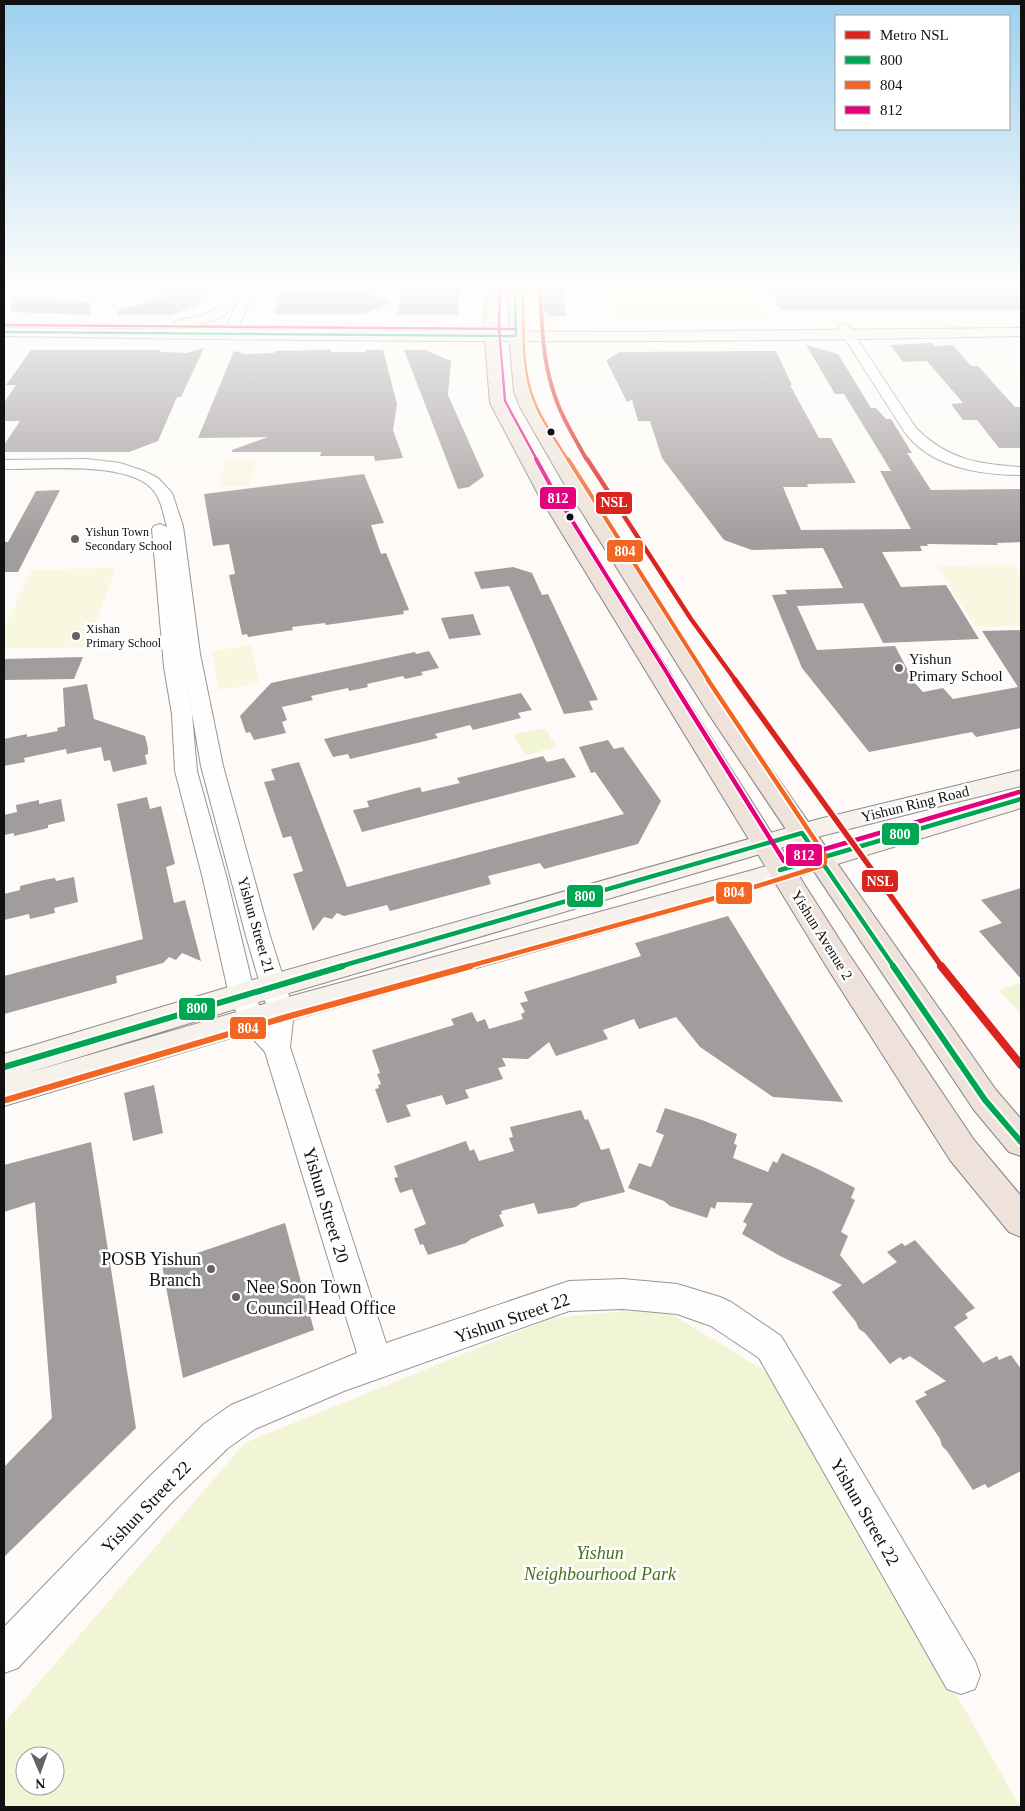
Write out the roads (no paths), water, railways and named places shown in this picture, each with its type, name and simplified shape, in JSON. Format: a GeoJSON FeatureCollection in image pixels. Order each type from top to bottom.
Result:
{"type":"FeatureCollection","features":[{"type":"Feature","properties":{"kind":"main road","name":"Yishun Avenue 2"},"geometry":{"type":"LineString","coordinates":[[495,373],[498,403],[547,494],[838,961],[962,1150],[1021,1221]]}},
{"type":"Feature","properties":{"kind":"main road"},"geometry":{"type":"LineString","coordinates":[[520,373],[522,392],[528,407],[576,487],[722,716],[985,1100],[1021,1142]]}},
{"type":"Feature","properties":{"kind":"main road"},"geometry":{"type":"LineString","coordinates":[[510,427],[518,425],[527,419],[528,407]]}},
{"type":"Feature","properties":{"kind":"main road","name":"Yishun Ring Road"},"geometry":{"type":"LineString","coordinates":[[4,1067],[247,1008],[802,833],[1021,778]]}},
{"type":"Feature","properties":{"kind":"main road","name":"Yishun Ring Road"},"geometry":{"type":"LineString","coordinates":[[278,999],[749,881],[819,858],[1021,799]]}},
{"type":"Feature","properties":{"kind":"main road","name":"Yishun Ring Road"},"geometry":{"type":"LineString","coordinates":[[4,1093],[247,1008]]}},
{"type":"Feature","properties":{"kind":"street"},"geometry":{"type":"LineString","coordinates":[[877,373],[922,443],[940,455],[978,468],[1021,470]]}},
{"type":"Feature","properties":{"kind":"street"},"geometry":{"type":"LineString","coordinates":[[881,373],[929,442],[948,454],[980,464],[1021,466]]}},
{"type":"Feature","properties":{"kind":"street","name":"Yishun Street 21"},"geometry":{"type":"LineString","coordinates":[[4,464],[87,464],[120,468],[153,481],[164,493],[175,526],[191,654],[212,766],[258,936],[278,999],[278,1047]]}},
{"type":"Feature","properties":{"kind":"street","name":"Yishun Street 21"},"geometry":{"type":"LineString","coordinates":[[4,472],[108,473],[128,479],[142,487],[150,497],[160,529],[173,658],[182,714],[186,771],[247,1008]]}},
{"type":"Feature","properties":{"kind":"street"},"geometry":{"type":"LineString","coordinates":[[247,1008],[278,1047]]}},
{"type":"Feature","properties":{"kind":"street","name":"Yishun Street 20"},"geometry":{"type":"LineString","coordinates":[[278,1047],[376,1362]]}},
{"type":"Feature","properties":{"kind":"street","name":"Yishun Street 22"},"geometry":{"type":"LineString","coordinates":[[4,1654],[162,1488],[216,1436],[243,1417],[376,1362],[569,1296],[623,1294],[677,1299],[720,1313],[770,1347],[961,1675]]}},
{"type":"Feature","properties":{"kind":"metro line","name":"NSL"},"geometry":{"type":"LineString","coordinates":[[549,373],[552,388],[564,418],[596,476],[691,619],[952,981],[1021,1065]]}},
{"type":"Feature","properties":{"kind":"place","name":"Yishun Town Secondary School"},"geometry":{"type":"Point","coordinates":[75,539]}},
{"type":"Feature","properties":{"kind":"place","name":"Xishan Primary School"},"geometry":{"type":"Point","coordinates":[76,636]}},
{"type":"Feature","properties":{"kind":"place","name":"Yishun Primary School"},"geometry":{"type":"Point","coordinates":[899,668]}},
{"type":"Feature","properties":{"kind":"place","name":"POSB Yishun Branch"},"geometry":{"type":"Point","coordinates":[211,1269]}},
{"type":"Feature","properties":{"kind":"place","name":"Nee Soon Town Council Head Office"},"geometry":{"type":"Point","coordinates":[236,1297]}},
{"type":"Feature","properties":{"kind":"park label","name":"Yishun Neighbourhood Park"},"geometry":{"type":"Point","coordinates":[600,1564]}}]}
